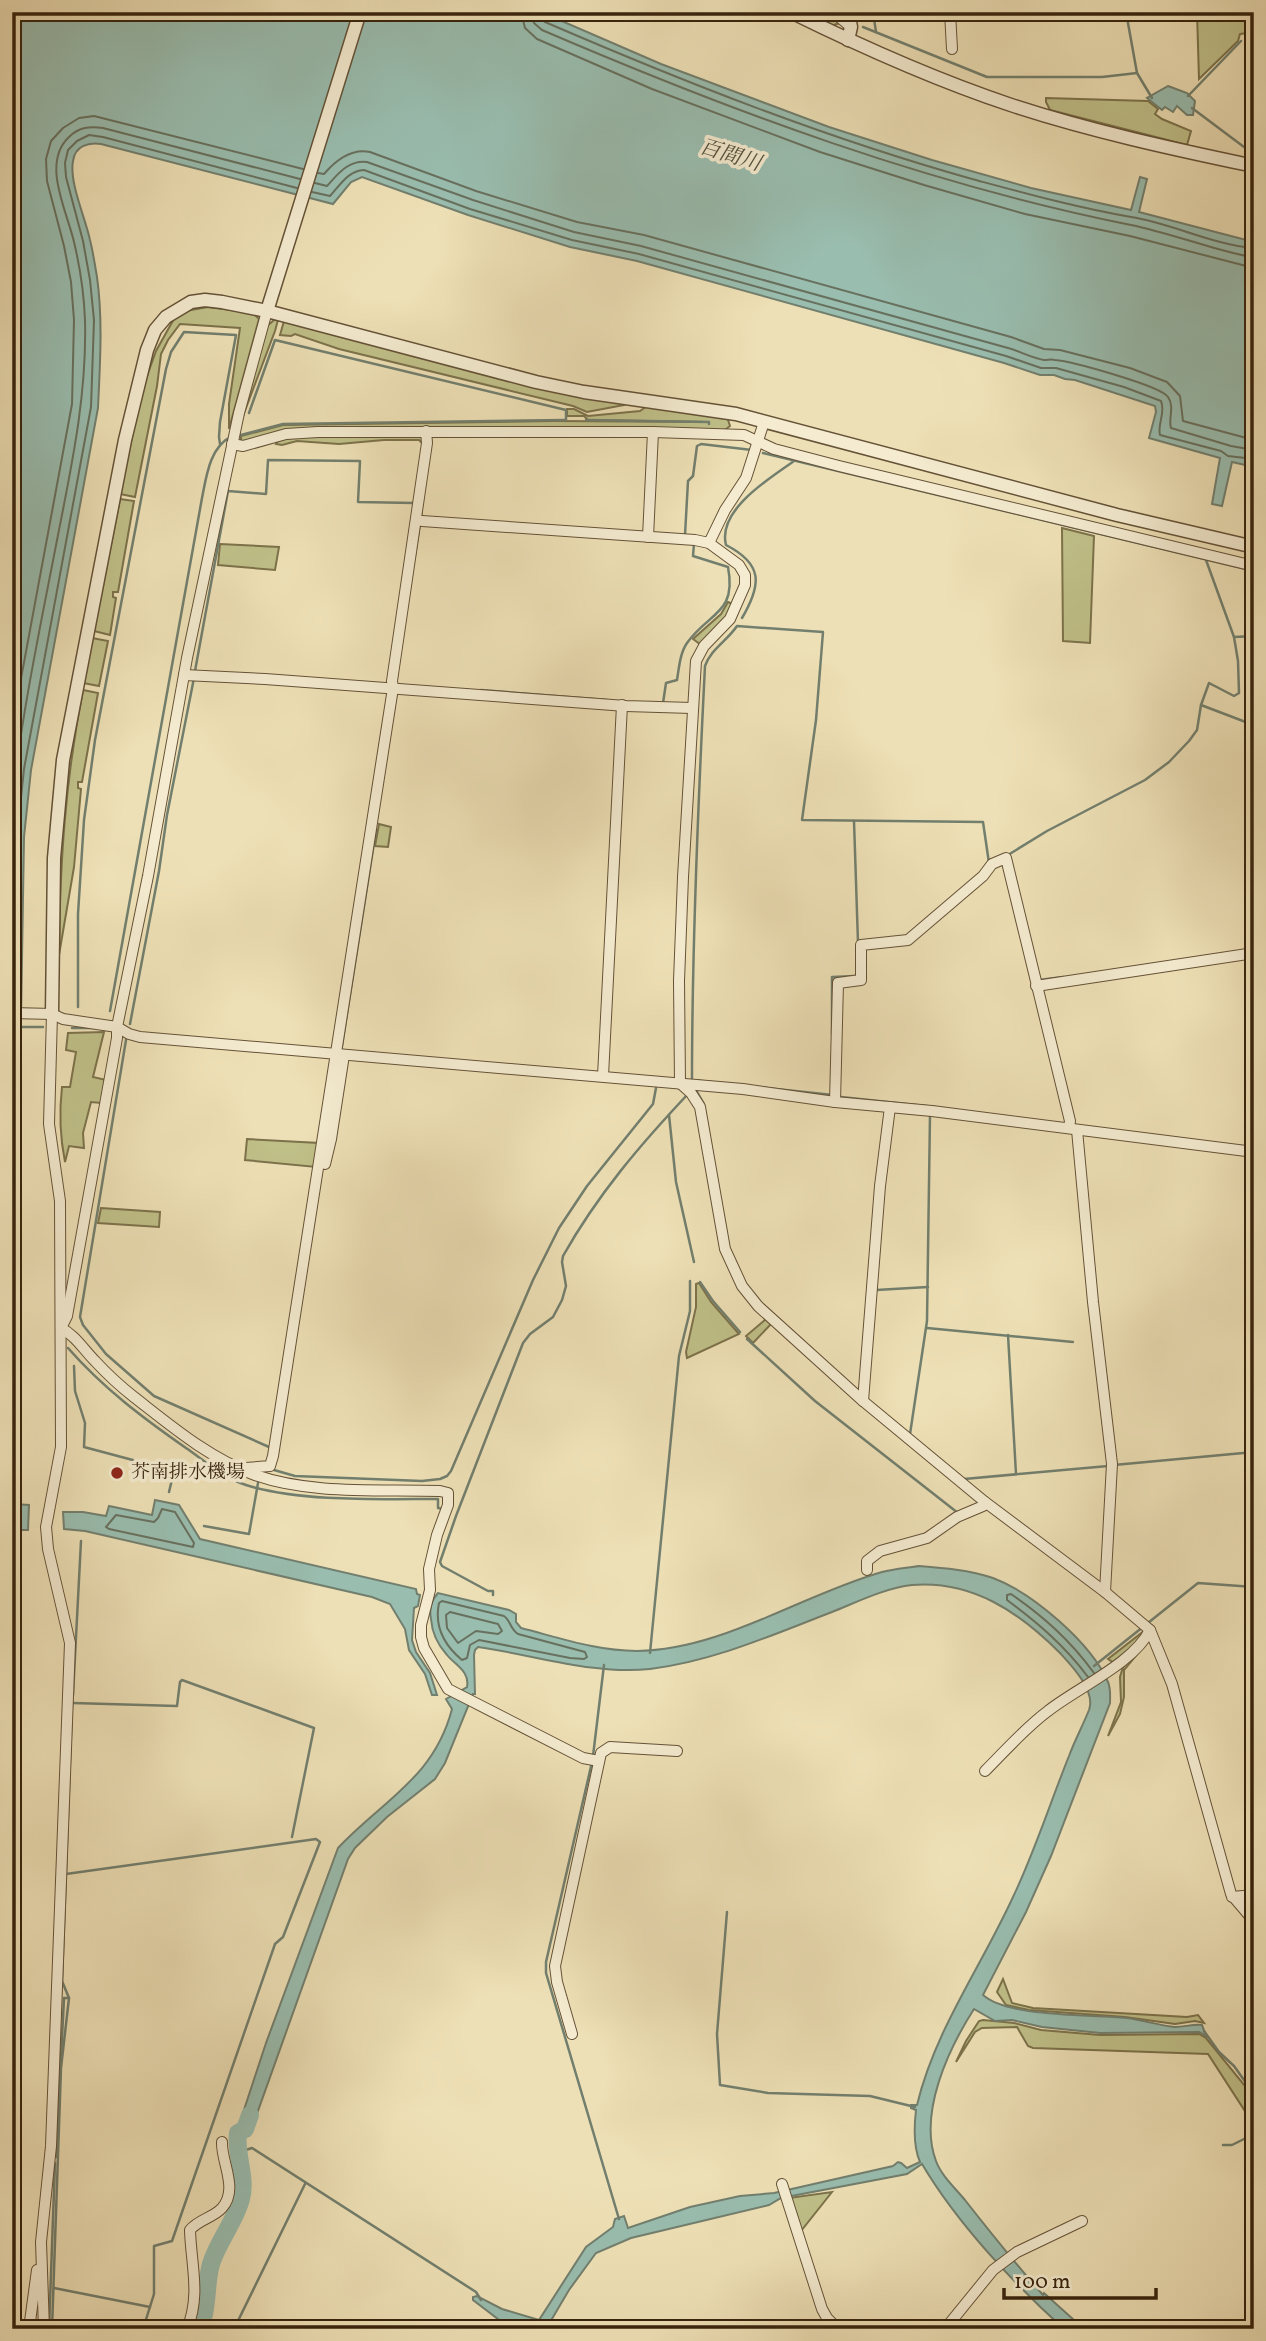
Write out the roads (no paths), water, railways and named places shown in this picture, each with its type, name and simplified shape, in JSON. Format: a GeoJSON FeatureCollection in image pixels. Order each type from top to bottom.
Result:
{"type":"FeatureCollection","features":[{"type":"Feature","properties":{"kind":"street"},"geometry":{"type":"LineString","coordinates":[[61,1328],[67,1316],[117,1027],[191,675],[233,440],[267,311],[360,12]]}},
{"type":"Feature","properties":{"kind":"street"},"geometry":{"type":"LineString","coordinates":[[791,12],[849,33],[1011,105],[1142,141],[1254,166]]}},
{"type":"Feature","properties":{"kind":"street"},"geometry":{"type":"LineString","coordinates":[[833,12],[849,33]]}},
{"type":"Feature","properties":{"kind":"street"},"geometry":{"type":"LineString","coordinates":[[848,12],[849,33]]}},
{"type":"Feature","properties":{"kind":"street"},"geometry":{"type":"LineString","coordinates":[[950,12],[952,49]]}},
{"type":"Feature","properties":{"kind":"street"},"geometry":{"type":"LineString","coordinates":[[29,2329],[51,2146],[70,1643],[48,1549],[46,1527],[61,1447],[60,1201],[49,1124],[46,1014],[54,858],[63,760],[125,440],[147,350],[155,330],[166,317],[191,302],[222,302],[267,311],[536,382],[596,394],[736,414],[1104,512],[1254,547]]}},
{"type":"Feature","properties":{"kind":"street"},"geometry":{"type":"LineString","coordinates":[[709,543],[725,510],[746,478],[764,422]]}},
{"type":"Feature","properties":{"kind":"street"},"geometry":{"type":"LineString","coordinates":[[233,440],[243,446],[286,434],[426,431],[744,435],[774,449],[839,466],[1254,566]]}},
{"type":"Feature","properties":{"kind":"street"},"geometry":{"type":"LineString","coordinates":[[238,1468],[263,1469],[270,1466],[273,1456],[340,1054],[417,520],[427,443],[426,431]]}},
{"type":"Feature","properties":{"kind":"street"},"geometry":{"type":"LineString","coordinates":[[648,534],[653,432]]}},
{"type":"Feature","properties":{"kind":"street"},"geometry":{"type":"LineString","coordinates":[[422,521],[648,534],[695,540],[709,543],[739,565],[745,575],[745,585],[730,619],[704,646],[696,661],[682,877],[679,981],[680,1080],[700,1107],[729,1261],[742,1286],[769,1318],[984,1504],[1105,1592],[1147,1627],[1179,1704],[1232,1897],[1254,1921]]}},
{"type":"Feature","properties":{"kind":"street"},"geometry":{"type":"LineString","coordinates":[[191,675],[626,706],[692,708]]}},
{"type":"Feature","properties":{"kind":"street"},"geometry":{"type":"LineString","coordinates":[[603,1074],[626,706]]}},
{"type":"Feature","properties":{"kind":"street"},"geometry":{"type":"LineString","coordinates":[[835,1102],[838,983],[861,979],[862,945],[908,940],[983,876],[992,864],[1006,858],[1071,1126],[1112,1465],[1105,1592]]}},
{"type":"Feature","properties":{"kind":"street"},"geometry":{"type":"LineString","coordinates":[[1036,986],[1254,953]]}},
{"type":"Feature","properties":{"kind":"street"},"geometry":{"type":"LineString","coordinates":[[12,1013],[46,1014],[117,1027],[140,1037],[680,1080],[835,1102],[1071,1126],[1254,1152]]}},
{"type":"Feature","properties":{"kind":"street"},"geometry":{"type":"LineString","coordinates":[[325,1164],[331,1139],[340,1054]]}},
{"type":"Feature","properties":{"kind":"street"},"geometry":{"type":"LineString","coordinates":[[864,1398],[880,1186],[890,1107]]}},
{"type":"Feature","properties":{"kind":"street"},"geometry":{"type":"LineString","coordinates":[[61,1328],[72,1334],[104,1370],[135,1398],[216,1456],[238,1468],[255,1475],[297,1484],[448,1493],[448,1505],[430,1563],[429,1596],[421,1625],[424,1648],[447,1689],[594,1760]]}},
{"type":"Feature","properties":{"kind":"street"},"geometry":{"type":"LineString","coordinates":[[867,1570],[867,1561],[880,1551],[927,1538],[957,1517],[984,1504]]}},
{"type":"Feature","properties":{"kind":"street"},"geometry":{"type":"LineString","coordinates":[[985,1771],[1034,1723],[1124,1660],[1147,1637],[1147,1627]]}},
{"type":"Feature","properties":{"kind":"street"},"geometry":{"type":"LineString","coordinates":[[572,2034],[555,1966],[594,1760],[610,1747],[677,1751]]}},
{"type":"Feature","properties":{"kind":"street"},"geometry":{"type":"LineString","coordinates":[[1232,1897],[1254,1895]]}},
{"type":"Feature","properties":{"kind":"street"},"geometry":{"type":"LineString","coordinates":[[187,2329],[196,2286],[190,2230],[197,2222],[222,2207],[228,2198],[229,2180],[222,2141]]}},
{"type":"Feature","properties":{"kind":"street"},"geometry":{"type":"LineString","coordinates":[[782,2184],[822,2309],[838,2329]]}},
{"type":"Feature","properties":{"kind":"street"},"geometry":{"type":"LineString","coordinates":[[945,2329],[993,2270],[1017,2252],[1082,2221]]}},
{"type":"Feature","properties":{"kind":"street"},"geometry":{"type":"LineString","coordinates":[[41,2242],[44,2329]]}},
{"type":"Feature","properties":{"kind":"water","name":"百間川"},"geometry":{"type":"Polygon","coordinates":[[[12,12],[541,12],[661,64],[829,127],[1031,188],[1131,210],[1140,177],[1147,179],[1139,212],[1254,242],[1254,467],[1232,462],[1222,506],[1212,504],[1220,458],[1149,438],[1155,406],[1075,380],[1040,375],[637,261],[570,247],[468,215],[362,177],[351,182],[333,204],[101,144],[91,144],[79,149],[73,161],[73,179],[91,245],[99,293],[98,408],[31,770],[24,837],[13,1504],[29,1505],[28,1530],[13,1530],[12,1541],[12,12]]]}},
{"type":"Feature","properties":{"kind":"water"},"geometry":{"type":"Polygon","coordinates":[[[1168,86],[1187,93],[1195,101],[1193,115],[1187,115],[1177,106],[1173,112],[1165,107],[1162,110],[1147,98],[1168,86]]]}},
{"type":"Feature","properties":{"kind":"water"},"geometry":{"type":"Polygon","coordinates":[[[155,1500],[179,1505],[200,1539],[416,1589],[420,1595],[418,1606],[414,1608],[412,1640],[416,1652],[430,1673],[437,1695],[432,1695],[425,1674],[409,1650],[405,1629],[390,1604],[372,1597],[85,1531],[64,1529],[63,1512],[106,1516],[109,1506],[152,1515],[155,1500]]]}},
{"type":"Feature","properties":{"kind":"water"},"geometry":{"type":"Polygon","coordinates":[[[919,1566],[984,1575],[1025,1595],[1075,1636],[1100,1667],[1110,1687],[1110,1703],[1051,1856],[1026,1912],[983,1995],[1012,2008],[1052,2014],[1127,2018],[1175,2027],[1202,2025],[1206,2036],[1199,2032],[1100,2033],[1042,2027],[1012,2020],[995,2021],[974,2009],[946,2062],[931,2122],[931,2142],[938,2166],[1043,2295],[1044,2293],[1084,2329],[1064,2329],[1025,2292],[969,2230],[922,2164],[907,2174],[781,2198],[769,2205],[631,2238],[596,2253],[569,2290],[546,2329],[511,2329],[473,2300],[473,2297],[477,2296],[502,2309],[539,2320],[586,2247],[613,2227],[615,2219],[624,2216],[628,2228],[690,2207],[740,2196],[774,2193],[893,2166],[898,2162],[907,2168],[920,2162],[915,2143],[916,2110],[911,2108],[911,2105],[917,2105],[925,2077],[947,2025],[1021,1880],[1090,1703],[1086,1687],[1076,1672],[1060,1653],[1028,1624],[993,1602],[955,1588],[912,1585],[892,1589],[743,1646],[697,1660],[650,1669],[586,1667],[478,1647],[474,1655],[475,1694],[445,1763],[435,1779],[387,1817],[355,1848],[348,1859],[249,2136],[236,2134],[266,2043],[338,1848],[420,1771],[444,1733],[452,1709],[446,1699],[467,1687],[464,1672],[443,1651],[434,1634],[430,1608],[438,1593],[509,1610],[516,1614],[516,1622],[521,1628],[593,1646],[637,1651],[669,1648],[731,1632],[852,1582],[882,1572],[919,1566]]]}},
{"type":"Feature","properties":{"kind":"waterway"},"geometry":{"type":"LineString","coordinates":[[873,12],[876,32]]}},
{"type":"Feature","properties":{"kind":"waterway"},"geometry":{"type":"LineString","coordinates":[[1126,12],[1137,73],[1152,98]]}},
{"type":"Feature","properties":{"kind":"waterway"},"geometry":{"type":"LineString","coordinates":[[863,27],[987,77],[1102,77],[1137,73]]}},
{"type":"Feature","properties":{"kind":"waterway"},"geometry":{"type":"LineString","coordinates":[[1188,96],[1241,41]]}},
{"type":"Feature","properties":{"kind":"waterway"},"geometry":{"type":"LineString","coordinates":[[1192,108],[1244,147],[1254,150]]}},
{"type":"Feature","properties":{"kind":"waterway"},"geometry":{"type":"LineString","coordinates":[[78,1007],[78,914],[84,820],[95,740],[166,369],[171,352],[184,332],[236,335],[220,422],[220,444]]}},
{"type":"Feature","properties":{"kind":"waterway"},"geometry":{"type":"LineString","coordinates":[[249,413],[275,340],[566,410],[566,420]]}},
{"type":"Feature","properties":{"kind":"waterway"},"geometry":{"type":"LineString","coordinates":[[237,436],[283,424],[565,420]]}},
{"type":"Feature","properties":{"kind":"waterway"},"geometry":{"type":"LineString","coordinates":[[586,420],[709,424]]}},
{"type":"Feature","properties":{"kind":"waterway"},"geometry":{"type":"LineString","coordinates":[[110,1011],[205,481],[218,448],[231,437]]}},
{"type":"Feature","properties":{"kind":"waterway"},"geometry":{"type":"LineString","coordinates":[[685,535],[688,481],[693,476],[697,446],[701,444],[752,450]]}},
{"type":"Feature","properties":{"kind":"waterway"},"geometry":{"type":"LineString","coordinates":[[763,453],[1254,571]]}},
{"type":"Feature","properties":{"kind":"waterway"},"geometry":{"type":"LineString","coordinates":[[195,671],[228,491],[266,494],[268,460],[360,461],[358,502],[414,503]]}},
{"type":"Feature","properties":{"kind":"waterway"},"geometry":{"type":"LineString","coordinates":[[742,618],[753,595],[755,576],[753,567],[747,560],[726,545],[725,532],[729,520],[748,496],[794,461]]}},
{"type":"Feature","properties":{"kind":"waterway"},"geometry":{"type":"LineString","coordinates":[[421,517],[422,504]]}},
{"type":"Feature","properties":{"kind":"waterway"},"geometry":{"type":"LineString","coordinates":[[415,555],[420,523]]}},
{"type":"Feature","properties":{"kind":"waterway"},"geometry":{"type":"LineString","coordinates":[[663,703],[666,683],[677,680],[681,656],[687,643],[725,604],[728,594],[728,567],[693,556],[694,544]]}},
{"type":"Feature","properties":{"kind":"waterway"},"geometry":{"type":"LineString","coordinates":[[1008,855],[1047,831],[1145,780],[1169,762],[1197,730],[1201,705],[1209,683],[1234,696],[1239,693],[1234,637],[1206,560]]}},
{"type":"Feature","properties":{"kind":"waterway"},"geometry":{"type":"LineString","coordinates":[[833,1095],[692,1080],[700,770],[705,666],[711,655],[737,626],[823,632],[816,720],[802,820],[983,822],[989,863]]}},
{"type":"Feature","properties":{"kind":"waterway"},"geometry":{"type":"LineString","coordinates":[[1234,637],[1254,636]]}},
{"type":"Feature","properties":{"kind":"waterway"},"geometry":{"type":"LineString","coordinates":[[130,1024],[194,678]]}},
{"type":"Feature","properties":{"kind":"waterway"},"geometry":{"type":"LineString","coordinates":[[481,690],[607,700]]}},
{"type":"Feature","properties":{"kind":"waterway"},"geometry":{"type":"LineString","coordinates":[[1201,705],[1254,728]]}},
{"type":"Feature","properties":{"kind":"waterway"},"geometry":{"type":"LineString","coordinates":[[854,821],[858,943]]}},
{"type":"Feature","properties":{"kind":"waterway"},"geometry":{"type":"LineString","coordinates":[[341,1052],[376,830]]}},
{"type":"Feature","properties":{"kind":"waterway"},"geometry":{"type":"LineString","coordinates":[[832,1034],[832,977],[855,976]]}},
{"type":"Feature","properties":{"kind":"waterway"},"geometry":{"type":"LineString","coordinates":[[1039,980],[1063,977]]}},
{"type":"Feature","properties":{"kind":"waterway"},"geometry":{"type":"LineString","coordinates":[[12,1027],[43,1027]]}},
{"type":"Feature","properties":{"kind":"waterway"},"geometry":{"type":"LineString","coordinates":[[72,1028],[95,1028]]}},
{"type":"Feature","properties":{"kind":"waterway"},"geometry":{"type":"LineString","coordinates":[[126,1040],[80,1317],[83,1325],[106,1354],[154,1396],[269,1447]]}},
{"type":"Feature","properties":{"kind":"waterway"},"geometry":{"type":"LineString","coordinates":[[274,1470],[295,1476],[422,1481],[447,1476],[533,1280],[559,1228],[587,1186],[653,1104],[656,1088]]}},
{"type":"Feature","properties":{"kind":"waterway"},"geometry":{"type":"LineString","coordinates":[[696,1090],[704,1104]]}},
{"type":"Feature","properties":{"kind":"waterway"},"geometry":{"type":"LineString","coordinates":[[493,1595],[493,1591],[488,1591],[442,1566],[440,1562],[523,1343],[530,1334],[553,1317],[562,1300],[566,1286],[563,1256],[576,1233],[637,1151],[688,1094]]}},
{"type":"Feature","properties":{"kind":"waterway"},"geometry":{"type":"LineString","coordinates":[[841,1097],[935,1107]]}},
{"type":"Feature","properties":{"kind":"waterway"},"geometry":{"type":"LineString","coordinates":[[669,1115],[676,1182],[694,1262]]}},
{"type":"Feature","properties":{"kind":"waterway"},"geometry":{"type":"LineString","coordinates":[[910,1434],[927,1321],[930,1115]]}},
{"type":"Feature","properties":{"kind":"waterway"},"geometry":{"type":"LineString","coordinates":[[650,1653],[679,1356],[690,1311],[690,1281]]}},
{"type":"Feature","properties":{"kind":"waterway"},"geometry":{"type":"LineString","coordinates":[[700,1282],[740,1332]]}},
{"type":"Feature","properties":{"kind":"waterway"},"geometry":{"type":"LineString","coordinates":[[876,1290],[928,1287]]}},
{"type":"Feature","properties":{"kind":"waterway"},"geometry":{"type":"LineString","coordinates":[[927,1328],[1073,1342]]}},
{"type":"Feature","properties":{"kind":"waterway"},"geometry":{"type":"LineString","coordinates":[[1008,1335],[1016,1474]]}},
{"type":"Feature","properties":{"kind":"waterway"},"geometry":{"type":"LineString","coordinates":[[747,1339],[815,1401],[958,1513]]}},
{"type":"Feature","properties":{"kind":"waterway"},"geometry":{"type":"LineString","coordinates":[[68,1348],[95,1376],[139,1414],[215,1469],[238,1482],[267,1490],[315,1497],[438,1499],[438,1508],[443,1509]]}},
{"type":"Feature","properties":{"kind":"waterway"},"geometry":{"type":"LineString","coordinates":[[74,1366],[75,1391],[85,1423],[84,1447],[174,1471],[169,1492]]}},
{"type":"Feature","properties":{"kind":"waterway"},"geometry":{"type":"LineString","coordinates":[[1114,1465],[1254,1452]]}},
{"type":"Feature","properties":{"kind":"waterway"},"geometry":{"type":"LineString","coordinates":[[964,1479],[1108,1466]]}},
{"type":"Feature","properties":{"kind":"waterway"},"geometry":{"type":"LineString","coordinates":[[204,1526],[249,1534],[258,1483]]}},
{"type":"Feature","properties":{"kind":"waterway"},"geometry":{"type":"LineString","coordinates":[[73,1695],[81,1541]]}},
{"type":"Feature","properties":{"kind":"waterway"},"geometry":{"type":"LineString","coordinates":[[1094,1666],[1198,1583],[1254,1587]]}},
{"type":"Feature","properties":{"kind":"waterway"},"geometry":{"type":"LineString","coordinates":[[593,1756],[604,1665]]}},
{"type":"Feature","properties":{"kind":"waterway"},"geometry":{"type":"LineString","coordinates":[[73,1703],[177,1706],[182,1680],[314,1728],[292,1837]]}},
{"type":"Feature","properties":{"kind":"waterway"},"geometry":{"type":"LineString","coordinates":[[52,2329],[61,2068],[69,1998],[62,1981],[72,1705]]}},
{"type":"Feature","properties":{"kind":"waterway"},"geometry":{"type":"LineString","coordinates":[[592,1762],[546,1962],[546,1973],[619,2219]]}},
{"type":"Feature","properties":{"kind":"waterway"},"geometry":{"type":"LineString","coordinates":[[66,1874],[316,1839],[320,1842],[283,1937],[275,1944],[172,2241],[154,2246],[154,2294],[143,2329]]}},
{"type":"Feature","properties":{"kind":"waterway"},"geometry":{"type":"LineString","coordinates":[[727,1912],[717,2034],[720,2085],[768,2093],[870,2096],[915,2107]]}},
{"type":"Feature","properties":{"kind":"waterway"},"geometry":{"type":"LineString","coordinates":[[56,2157],[64,1998],[69,1998]]}},
{"type":"Feature","properties":{"kind":"waterway"},"geometry":{"type":"LineString","coordinates":[[1204,2031],[1254,2094]]}},
{"type":"Feature","properties":{"kind":"waterway"},"geometry":{"type":"LineString","coordinates":[[200,2329],[211,2264],[241,2199],[243,2183],[238,2133],[245,2129],[250,2115]]}},
{"type":"Feature","properties":{"kind":"waterway"},"geometry":{"type":"LineString","coordinates":[[1223,2145],[1232,2145],[1254,2134]]}},
{"type":"Feature","properties":{"kind":"waterway"},"geometry":{"type":"LineString","coordinates":[[239,2152],[252,2148],[476,2292],[481,2300]]}},
{"type":"Feature","properties":{"kind":"waterway"},"geometry":{"type":"LineString","coordinates":[[49,2329],[55,2163]]}},
{"type":"Feature","properties":{"kind":"waterway"},"geometry":{"type":"LineString","coordinates":[[234,2329],[305,2184]]}},
{"type":"Feature","properties":{"kind":"waterway"},"geometry":{"type":"LineString","coordinates":[[54,2288],[150,2307]]}},
{"type":"Feature","properties":{"kind":"place","name":"芥南排水機場"},"geometry":{"type":"Point","coordinates":[117,1473]}}]}
